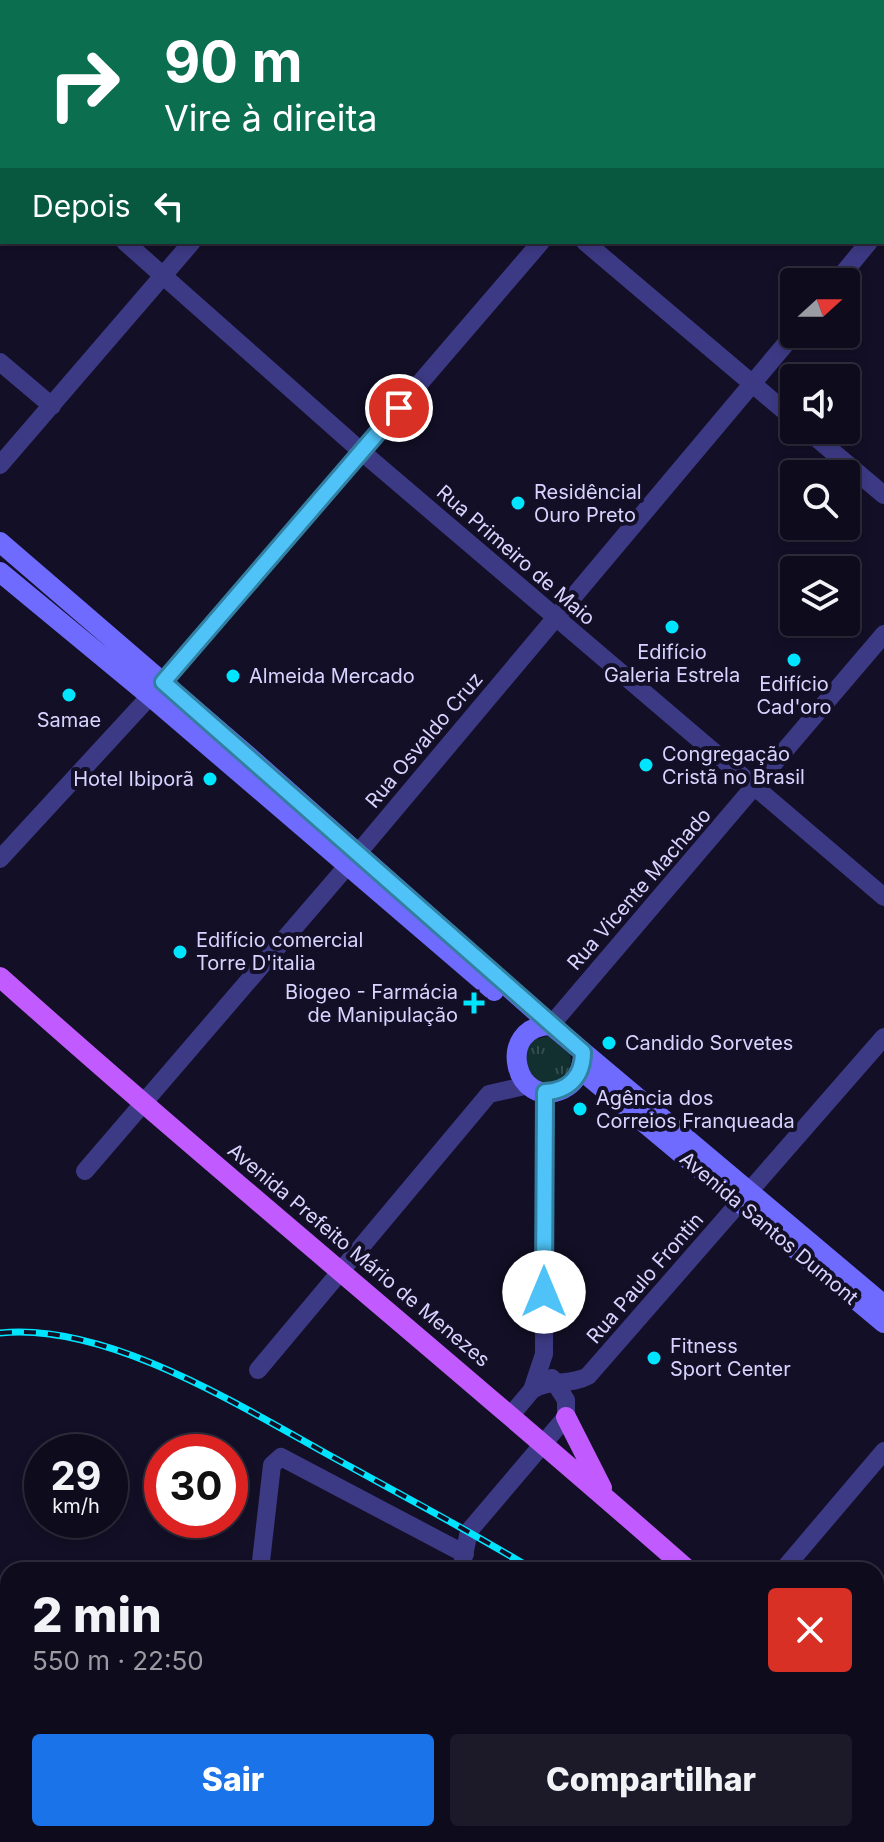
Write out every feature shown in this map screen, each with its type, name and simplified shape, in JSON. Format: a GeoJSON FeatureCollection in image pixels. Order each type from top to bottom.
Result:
{"type":"FeatureCollection","features":[{"type":"Feature","properties":{"kind":"main road","name":"Avenida Santos Dumont"},"geometry":{"type":"LineString","coordinates":[[0,542],[55,590],[157,689],[884,1323]]}},
{"type":"Feature","properties":{"kind":"main road","name":"Avenida Santos Dumont"},"geometry":{"type":"LineString","coordinates":[[0,572],[157,689]]}},
{"type":"Feature","properties":{"kind":"main road"},"geometry":{"type":"LineString","coordinates":[[43,607],[55,590]]}},
{"type":"Feature","properties":{"kind":"main road","name":"Avenida Prefeito Mário de Menezes"},"geometry":{"type":"LineString","coordinates":[[0,977],[143,1105],[341,1270],[679,1562]]}},
{"type":"Feature","properties":{"kind":"main road"},"geometry":{"type":"LineString","coordinates":[[544,1027],[520,1042],[516,1052],[518,1071],[537,1089],[567,1087],[582,1061]]}},
{"type":"Feature","properties":{"kind":"main road","name":"Avenida Santos Dumont"},"geometry":{"type":"LineString","coordinates":[[744,1198],[884,1305]]}},
{"type":"Feature","properties":{"kind":"main road"},"geometry":{"type":"LineString","coordinates":[[566,1417],[608,1499]]}},
{"type":"Feature","properties":{"kind":"street","name":"Rua Primeiro de Maio"},"geometry":{"type":"LineString","coordinates":[[127,244],[362,452],[884,897]]}},
{"type":"Feature","properties":{"kind":"street"},"geometry":{"type":"LineString","coordinates":[[4,455],[52,406],[190,244]]}},
{"type":"Feature","properties":{"kind":"street"},"geometry":{"type":"LineString","coordinates":[[0,859],[157,689],[539,244]]}},
{"type":"Feature","properties":{"kind":"street"},"geometry":{"type":"LineString","coordinates":[[587,244],[780,407]]}},
{"type":"Feature","properties":{"kind":"street"},"geometry":{"type":"LineString","coordinates":[[848,268],[867,244]]}},
{"type":"Feature","properties":{"kind":"street","name":"Rua Osvaldo Cruz"},"geometry":{"type":"LineString","coordinates":[[85,1171],[353,860],[783,348]]}},
{"type":"Feature","properties":{"kind":"street"},"geometry":{"type":"LineString","coordinates":[[0,362],[52,406]]}},
{"type":"Feature","properties":{"kind":"street"},"geometry":{"type":"LineString","coordinates":[[824,444],[884,495]]}},
{"type":"Feature","properties":{"kind":"street","name":"Rua Vicente Machado"},"geometry":{"type":"LineString","coordinates":[[544,1027],[754,788],[884,634]]}},
{"type":"Feature","properties":{"kind":"street","name":"Rua Paulo Frontin"},"geometry":{"type":"LineString","coordinates":[[555,1385],[579,1382],[588,1376],[884,1037]]}},
{"type":"Feature","properties":{"kind":"street"},"geometry":{"type":"LineString","coordinates":[[258,1370],[489,1094],[537,1089],[544,1354],[555,1385],[566,1400],[566,1417],[469,1531],[463,1562],[285,1458],[277,1459],[272,1465],[261,1562]]}},
{"type":"Feature","properties":{"kind":"street"},"geometry":{"type":"LineString","coordinates":[[532,1390],[544,1354]]}},
{"type":"Feature","properties":{"kind":"street"},"geometry":{"type":"LineString","coordinates":[[511,1415],[532,1390],[543,1384],[555,1385]]}},
{"type":"Feature","properties":{"kind":"street"},"geometry":{"type":"LineString","coordinates":[[790,1562],[884,1451]]}},
{"type":"Feature","properties":{"kind":"green space"},"geometry":{"type":"Polygon","coordinates":[[[548,1036],[567,1048],[570,1065],[567,1073],[559,1079],[534,1081],[523,1053],[533,1040],[548,1036]]]}},
{"type":"Feature","properties":{"kind":"railway"},"geometry":{"type":"LineString","coordinates":[[0,1333],[41,1333],[83,1340],[169,1371],[253,1412],[520,1562]]}},
{"type":"Feature","properties":{"kind":"place","name":"Residêncial Ouro Preto"},"geometry":{"type":"Point","coordinates":[518,503]}},
{"type":"Feature","properties":{"kind":"place","name":"Edifício Galeria Estrela"},"geometry":{"type":"Point","coordinates":[672,627]}},
{"type":"Feature","properties":{"kind":"place","name":"Edifício Cad'oro"},"geometry":{"type":"Point","coordinates":[794,660]}},
{"type":"Feature","properties":{"kind":"place","name":"Almeida Mercado"},"geometry":{"type":"Point","coordinates":[233,676]}},
{"type":"Feature","properties":{"kind":"place","name":"Samae"},"geometry":{"type":"Point","coordinates":[69,695]}},
{"type":"Feature","properties":{"kind":"place","name":"Congregação Cristã no Brasil"},"geometry":{"type":"Point","coordinates":[646,765]}},
{"type":"Feature","properties":{"kind":"place","name":"Hotel Ibiporã"},"geometry":{"type":"Point","coordinates":[210,779]}},
{"type":"Feature","properties":{"kind":"place","name":"Edifício comercial Torre D'italia"},"geometry":{"type":"Point","coordinates":[180,952]}},
{"type":"Feature","properties":{"kind":"place","name":"Biogeo - Farmácia de Manipulação"},"geometry":{"type":"Point","coordinates":[474,1003]}},
{"type":"Feature","properties":{"kind":"place","name":"Candido Sorvetes"},"geometry":{"type":"Point","coordinates":[609,1043]}},
{"type":"Feature","properties":{"kind":"place","name":"Agência dos Correios Franqueada"},"geometry":{"type":"Point","coordinates":[580,1109]}},
{"type":"Feature","properties":{"kind":"place","name":"Fitness Sport Center"},"geometry":{"type":"Point","coordinates":[654,1358]}},
{"type":"Feature","properties":{"kind":"route"},"geometry":{"type":"LineString","coordinates":[[399,408],[163,682],[583,1052],[581,1070],[575,1080],[556,1092],[545,1092],[544,1292]]}}]}
